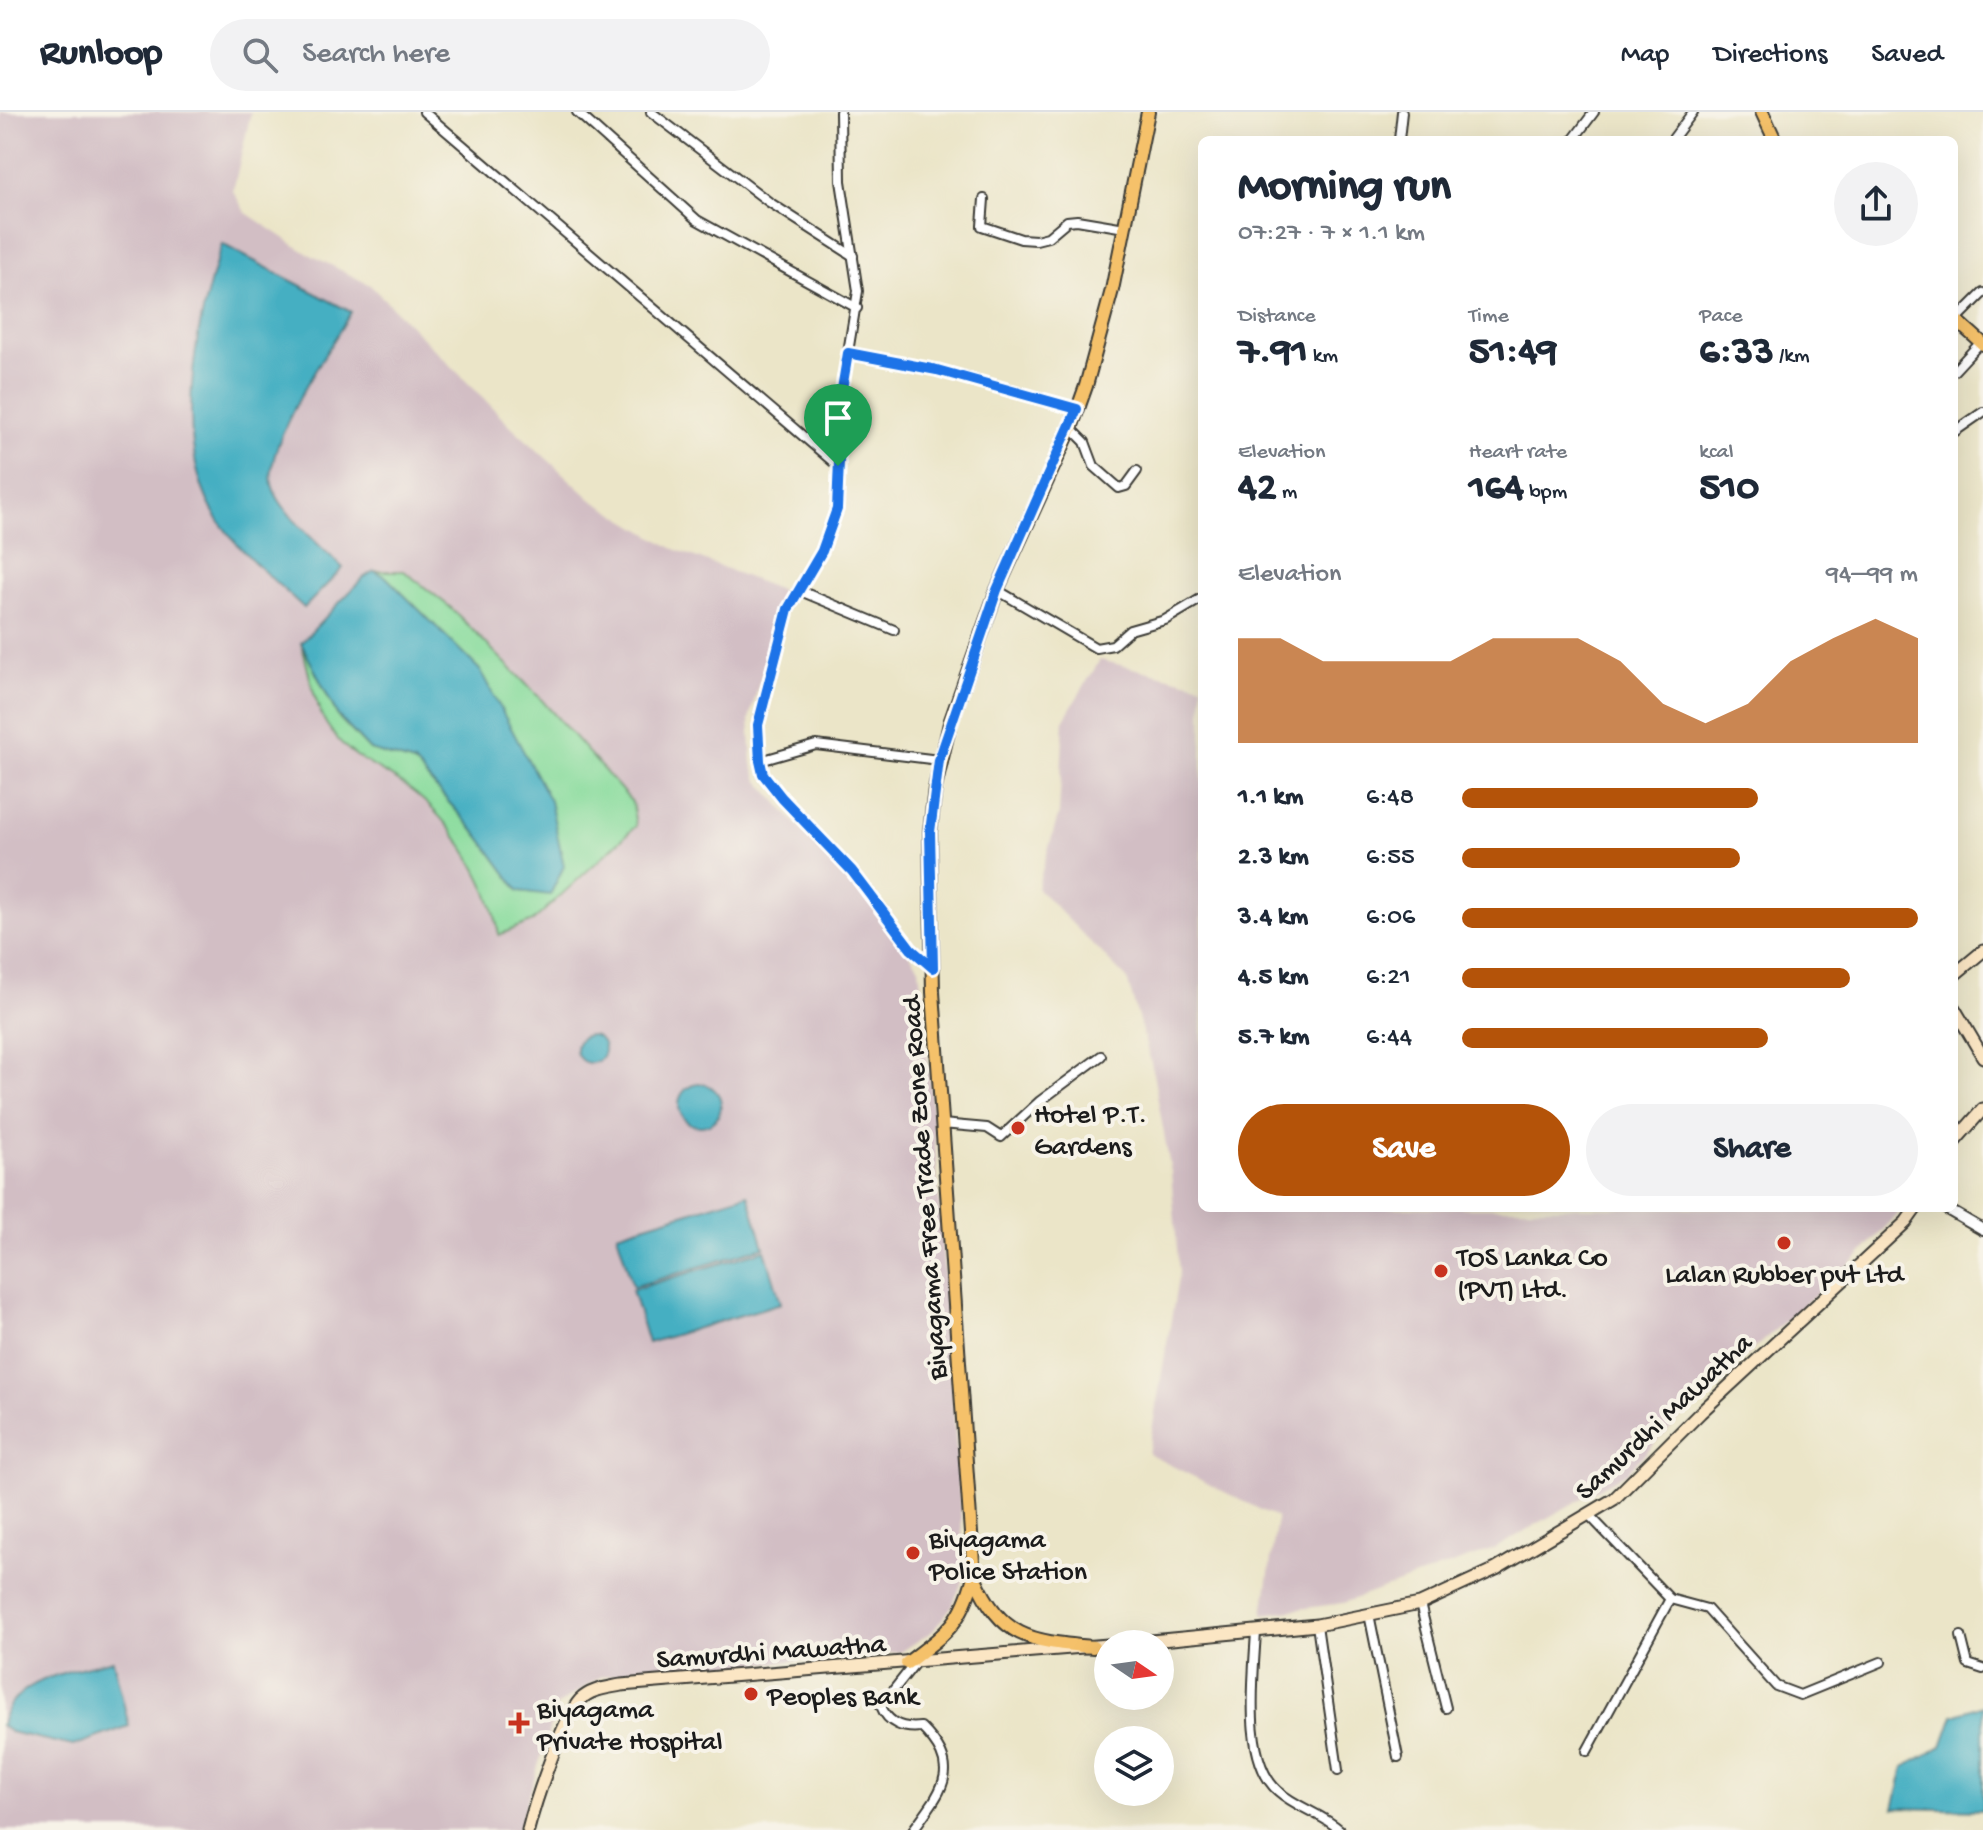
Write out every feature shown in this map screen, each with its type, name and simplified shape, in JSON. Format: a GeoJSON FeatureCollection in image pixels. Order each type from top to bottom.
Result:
{"type":"FeatureCollection","features":[{"type":"Feature","properties":{"kind":"main road","name":"Biyagama Free Trade Zone Road"},"geometry":{"type":"LineString","coordinates":[[1093,1647],[1033,1641],[988,1608],[974,1576],[942,1124],[933,968],[930,832],[939,760],[997,590],[1071,428],[1102,332],[1148,112]]}},
{"type":"Feature","properties":{"kind":"main road"},"geometry":{"type":"LineString","coordinates":[[1762,112],[1770,136]]}},
{"type":"Feature","properties":{"kind":"main road"},"geometry":{"type":"LineString","coordinates":[[1958,322],[1982,343]]}},
{"type":"Feature","properties":{"kind":"main road"},"geometry":{"type":"LineString","coordinates":[[1958,972],[1983,951]]}},
{"type":"Feature","properties":{"kind":"main road"},"geometry":{"type":"LineString","coordinates":[[1958,1015],[1983,1057]]}},
{"type":"Feature","properties":{"kind":"main road"},"geometry":{"type":"LineString","coordinates":[[1958,1137],[1983,1109]]}},
{"type":"Feature","properties":{"kind":"main road","name":"Samurdhi Mawatha"},"geometry":{"type":"LineString","coordinates":[[1174,1639],[1317,1625],[1420,1604],[1496,1569],[1590,1516],[1614,1499],[1700,1413],[1913,1212]]}},
{"type":"Feature","properties":{"kind":"main road","name":"Biyagama Free Trade Zone Road"},"geometry":{"type":"LineString","coordinates":[[911,1663],[946,1634],[965,1608],[974,1576]]}},
{"type":"Feature","properties":{"kind":"main road","name":"Samurdhi Mawatha"},"geometry":{"type":"LineString","coordinates":[[528,1830],[534,1805],[574,1709],[592,1691],[621,1685],[1093,1647]]}},
{"type":"Feature","properties":{"kind":"street"},"geometry":{"type":"LineString","coordinates":[[424,112],[838,466]]}},
{"type":"Feature","properties":{"kind":"street"},"geometry":{"type":"LineString","coordinates":[[577,112],[697,220],[857,308]]}},
{"type":"Feature","properties":{"kind":"street"},"geometry":{"type":"LineString","coordinates":[[651,112],[769,202],[853,256]]}},
{"type":"Feature","properties":{"kind":"street"},"geometry":{"type":"LineString","coordinates":[[840,112],[841,181],[853,256],[857,308],[848,353],[837,509],[832,530],[788,609],[758,725],[760,761],[763,774],[782,798],[852,871],[911,949],[933,968]]}},
{"type":"Feature","properties":{"kind":"street"},"geometry":{"type":"LineString","coordinates":[[1399,136],[1402,112]]}},
{"type":"Feature","properties":{"kind":"street"},"geometry":{"type":"LineString","coordinates":[[1576,136],[1594,112]]}},
{"type":"Feature","properties":{"kind":"street"},"geometry":{"type":"LineString","coordinates":[[1675,136],[1693,112]]}},
{"type":"Feature","properties":{"kind":"street"},"geometry":{"type":"LineString","coordinates":[[984,199],[982,226],[1021,239],[1048,237],[1067,221],[1125,228]]}},
{"type":"Feature","properties":{"kind":"street"},"geometry":{"type":"LineString","coordinates":[[1958,316],[1983,293]]}},
{"type":"Feature","properties":{"kind":"street"},"geometry":{"type":"LineString","coordinates":[[1958,367],[1982,343]]}},
{"type":"Feature","properties":{"kind":"street"},"geometry":{"type":"LineString","coordinates":[[848,353],[937,370],[1077,409]]}},
{"type":"Feature","properties":{"kind":"street"},"geometry":{"type":"LineString","coordinates":[[1958,429],[1983,412]]}},
{"type":"Feature","properties":{"kind":"street"},"geometry":{"type":"LineString","coordinates":[[1071,428],[1085,442],[1094,466],[1119,488],[1126,486],[1137,471]]}},
{"type":"Feature","properties":{"kind":"street"},"geometry":{"type":"LineString","coordinates":[[798,590],[894,630]]}},
{"type":"Feature","properties":{"kind":"street"},"geometry":{"type":"LineString","coordinates":[[997,590],[1096,648],[1113,645],[1130,630],[1165,620],[1198,600]]}},
{"type":"Feature","properties":{"kind":"street"},"geometry":{"type":"LineString","coordinates":[[760,761],[816,745],[939,760]]}},
{"type":"Feature","properties":{"kind":"street"},"geometry":{"type":"LineString","coordinates":[[942,1124],[987,1128],[1001,1137],[1040,1101],[1101,1056]]}},
{"type":"Feature","properties":{"kind":"street"},"geometry":{"type":"LineString","coordinates":[[1952,1212],[1983,1230]]}},
{"type":"Feature","properties":{"kind":"street"},"geometry":{"type":"LineString","coordinates":[[1590,1516],[1670,1599],[1707,1609],[1776,1686],[1800,1695],[1881,1662]]}},
{"type":"Feature","properties":{"kind":"street"},"geometry":{"type":"LineString","coordinates":[[1587,1751],[1670,1599]]}},
{"type":"Feature","properties":{"kind":"street"},"geometry":{"type":"LineString","coordinates":[[1420,1604],[1446,1708]]}},
{"type":"Feature","properties":{"kind":"street"},"geometry":{"type":"LineString","coordinates":[[1369,1614],[1398,1757]]}},
{"type":"Feature","properties":{"kind":"street"},"geometry":{"type":"LineString","coordinates":[[1317,1625],[1338,1770]]}},
{"type":"Feature","properties":{"kind":"street"},"geometry":{"type":"LineString","coordinates":[[1256,1631],[1254,1737],[1259,1767],[1286,1798],[1298,1807],[1327,1819],[1340,1830]]}},
{"type":"Feature","properties":{"kind":"street"},"geometry":{"type":"LineString","coordinates":[[1961,1636],[1968,1664],[1983,1669]]}},
{"type":"Feature","properties":{"kind":"street"},"geometry":{"type":"LineString","coordinates":[[911,1663],[881,1706],[895,1724],[907,1729],[921,1727],[941,1747],[946,1774],[937,1797],[913,1830]]}},
{"type":"Feature","properties":{"kind":"shaded area"},"geometry":{"type":"Polygon","coordinates":[[[0,112],[251,112],[233,191],[245,212],[305,252],[370,285],[513,428],[592,500],[672,548],[785,592],[749,719],[752,764],[758,780],[803,832],[858,885],[919,967],[934,1128],[965,1575],[952,1606],[933,1631],[901,1652],[602,1676],[557,1706],[518,1830],[0,1830],[0,112]]]}},
{"type":"Feature","properties":{"kind":"shaded area"},"geometry":{"type":"Polygon","coordinates":[[[1100,660],[1198,684],[1198,1212],[1899,1212],[1858,1257],[1715,1383],[1627,1472],[1494,1549],[1343,1603],[1263,1614],[1277,1518],[1148,1454],[1179,1273],[1171,1172],[1151,1062],[1127,979],[1037,888],[1059,813],[1064,719],[1100,660]]]}},
{"type":"Feature","properties":{"kind":"green space"},"geometry":{"type":"Polygon","coordinates":[[[374,571],[404,571],[450,607],[539,697],[632,802],[636,826],[533,921],[499,935],[494,913],[476,869],[450,828],[416,794],[343,745],[327,725],[318,706],[301,643],[338,717],[370,750],[414,763],[479,836],[519,891],[480,670],[385,576],[374,571]]]}},
{"type":"Feature","properties":{"kind":"water"},"geometry":{"type":"Polygon","coordinates":[[[222,244],[351,312],[288,421],[272,466],[272,484],[283,506],[343,568],[304,608],[250,558],[221,524],[205,494],[195,461],[191,424],[196,349],[222,244]]]}},
{"type":"Feature","properties":{"kind":"water"},"geometry":{"type":"Polygon","coordinates":[[[374,571],[385,576],[480,670],[550,801],[564,866],[550,895],[519,891],[479,836],[414,763],[370,750],[338,716],[301,643],[363,578],[374,571]]]}},
{"type":"Feature","properties":{"kind":"water"},"geometry":{"type":"Polygon","coordinates":[[[590,1035],[600,1039],[604,1049],[600,1059],[590,1063],[580,1059],[576,1049],[580,1039],[590,1035]]]}},
{"type":"Feature","properties":{"kind":"water"},"geometry":{"type":"Polygon","coordinates":[[[700,1084],[715,1090],[721,1105],[715,1120],[700,1126],[685,1120],[679,1105],[685,1090],[700,1084]]]}},
{"type":"Feature","properties":{"kind":"water"},"geometry":{"type":"Polygon","coordinates":[[[748,1194],[764,1247],[633,1287],[617,1234],[748,1194]]]}},
{"type":"Feature","properties":{"kind":"water"},"geometry":{"type":"Polygon","coordinates":[[[765,1250],[781,1303],[648,1343],[632,1290],[765,1250]]]}},
{"type":"Feature","properties":{"kind":"water"},"geometry":{"type":"Polygon","coordinates":[[[113,1660],[129,1726],[73,1746],[10,1732],[1,1725],[7,1709],[30,1687],[63,1673],[113,1660]]]}},
{"type":"Feature","properties":{"kind":"water"},"geometry":{"type":"Polygon","coordinates":[[[1983,1705],[1983,1810],[1894,1808],[1904,1767],[1942,1746],[1953,1715],[1983,1705]]]}},
{"type":"Feature","properties":{"kind":"place","name":"Hotel P.T. Gardens"},"geometry":{"type":"Point","coordinates":[1018,1128]}},
{"type":"Feature","properties":{"kind":"place","name":"Lalan Rubber pvt Ltd"},"geometry":{"type":"Point","coordinates":[1784,1243]}},
{"type":"Feature","properties":{"kind":"place","name":"TOS Lanka Co (PVT) Ltd."},"geometry":{"type":"Point","coordinates":[1441,1271]}},
{"type":"Feature","properties":{"kind":"place","name":"Biyagama Police Station"},"geometry":{"type":"Point","coordinates":[913,1553]}},
{"type":"Feature","properties":{"kind":"place","name":"Peoples Bank"},"geometry":{"type":"Point","coordinates":[751,1694]}},
{"type":"Feature","properties":{"kind":"place","name":"Biyagama Private Hospital"},"geometry":{"type":"Point","coordinates":[519,1723]}},
{"type":"Feature","properties":{"kind":"route"},"geometry":{"type":"LineString","coordinates":[[848,353],[937,370],[1077,409],[997,590],[939,760],[930,832],[933,968],[911,949],[852,871],[782,798],[763,774],[760,761],[758,725],[763,702],[788,609],[832,530],[839,492],[838,466],[842,389],[848,353]]}}]}
